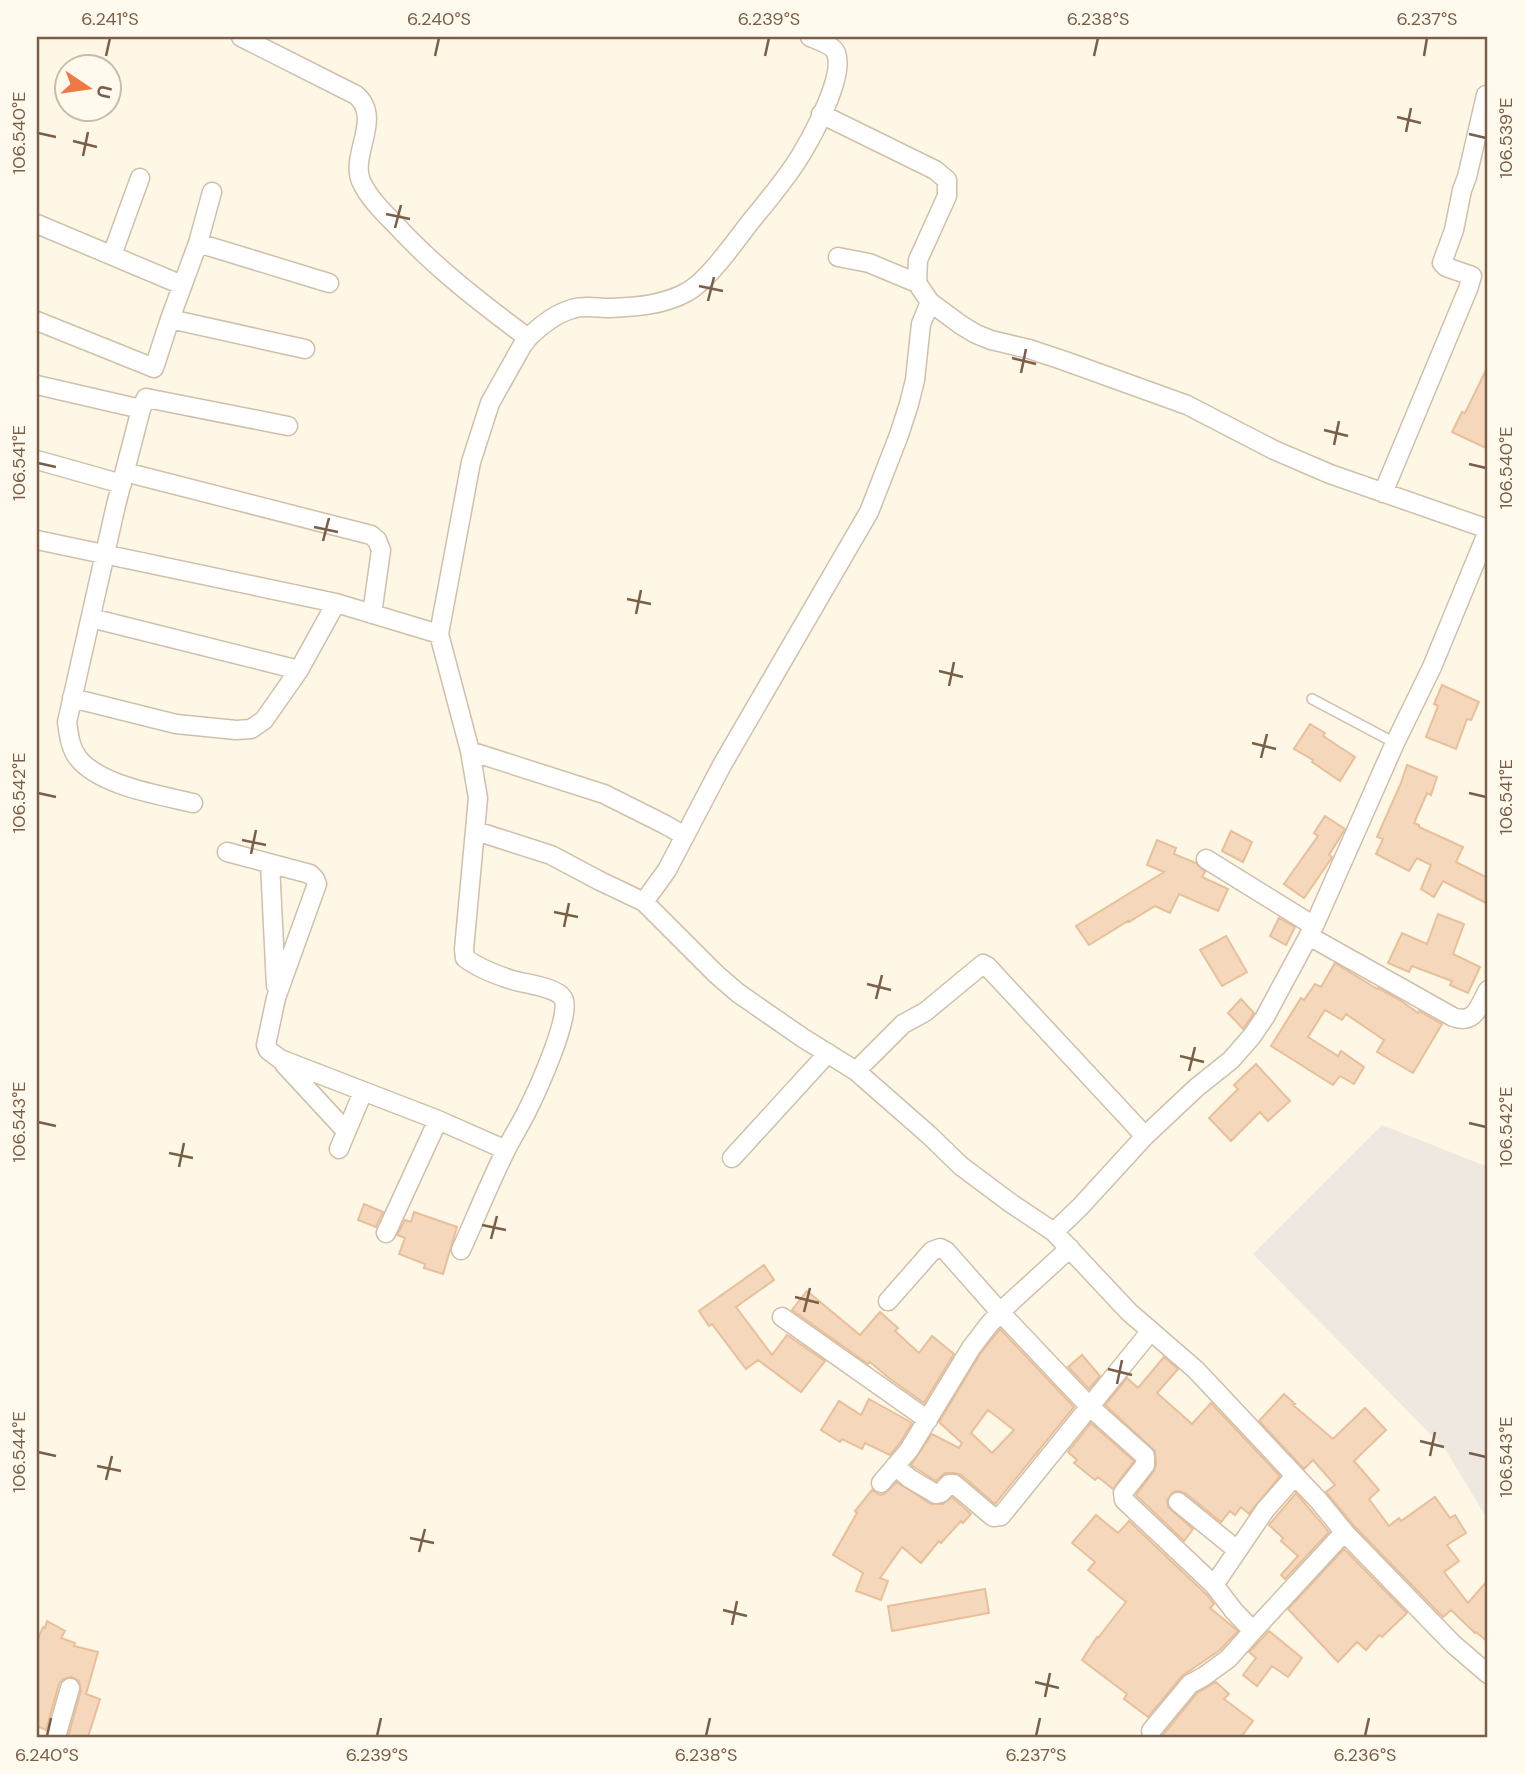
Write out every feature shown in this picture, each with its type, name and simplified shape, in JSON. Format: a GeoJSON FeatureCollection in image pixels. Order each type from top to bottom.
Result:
{"type":"FeatureCollection","features":[{"type":"Feature","properties":{"kind":"street"},"geometry":{"type":"LineString","coordinates":[[241,37],[273,44],[363,101],[367,120],[360,157],[360,178],[365,188],[413,245],[528,338]]}},
{"type":"Feature","properties":{"kind":"street"},"geometry":{"type":"LineString","coordinates":[[461,1250],[554,1052],[565,1003],[563,997],[555,991],[485,970],[466,958],[464,949],[478,798],[470,751],[439,634],[471,462],[491,403],[522,346],[545,323],[576,308],[635,307],[666,301],[690,291],[713,269],[802,153],[835,84],[836,53],[832,48],[810,37]]}},
{"type":"Feature","properties":{"kind":"street"},"geometry":{"type":"LineString","coordinates":[[1383,493],[1472,276],[1446,267],[1442,262],[1454,230],[1462,190],[1483,134],[1486,94]]}},
{"type":"Feature","properties":{"kind":"street"},"geometry":{"type":"LineString","coordinates":[[821,114],[935,170],[947,180],[947,196],[918,260],[917,283]]}},
{"type":"Feature","properties":{"kind":"street"},"geometry":{"type":"LineString","coordinates":[[112,255],[140,178]]}},
{"type":"Feature","properties":{"kind":"street"},"geometry":{"type":"LineString","coordinates":[[37,321],[154,368],[198,243],[212,192]]}},
{"type":"Feature","properties":{"kind":"street"},"geometry":{"type":"LineString","coordinates":[[37,224],[182,285]]}},
{"type":"Feature","properties":{"kind":"street"},"geometry":{"type":"LineString","coordinates":[[198,243],[329,283]]}},
{"type":"Feature","properties":{"kind":"street"},"geometry":{"type":"LineString","coordinates":[[838,257],[869,263],[917,283],[930,302],[975,334],[1077,365],[1187,405],[1285,455],[1330,474],[1488,530],[1432,667],[1395,743],[1312,931],[1277,999],[1252,1036],[1231,1060],[1196,1088],[1145,1136],[1054,1232]]}},
{"type":"Feature","properties":{"kind":"street"},"geometry":{"type":"LineString","coordinates":[[644,902],[667,870],[770,681],[869,512],[909,404],[915,380],[921,324],[930,302]]}},
{"type":"Feature","properties":{"kind":"street"},"geometry":{"type":"LineString","coordinates":[[170,319],[305,349]]}},
{"type":"Feature","properties":{"kind":"street"},"geometry":{"type":"LineString","coordinates":[[37,385],[141,409]]}},
{"type":"Feature","properties":{"kind":"street"},"geometry":{"type":"LineString","coordinates":[[193,803],[136,789],[95,774],[78,758],[71,746],[66,722],[123,478],[146,398],[288,426]]}},
{"type":"Feature","properties":{"kind":"street"},"geometry":{"type":"LineString","coordinates":[[37,460],[371,536],[377,540],[380,550],[372,614]]}},
{"type":"Feature","properties":{"kind":"street"},"geometry":{"type":"LineString","coordinates":[[37,540],[337,603],[439,634]]}},
{"type":"Feature","properties":{"kind":"street"},"geometry":{"type":"LineString","coordinates":[[72,698],[176,724],[251,729],[264,720],[299,670],[337,603]]}},
{"type":"Feature","properties":{"kind":"street"},"geometry":{"type":"LineString","coordinates":[[91,618],[299,670]]}},
{"type":"Feature","properties":{"kind":"street"},"geometry":{"type":"LineString","coordinates":[[470,751],[604,794],[685,836]]}},
{"type":"Feature","properties":{"kind":"street"},"geometry":{"type":"LineString","coordinates":[[476,831],[551,855],[644,902],[738,993],[856,1071],[909,1116],[961,1166],[1054,1232],[1129,1312],[1196,1370],[1319,1501],[1346,1534],[1453,1644],[1488,1674]]}},
{"type":"Feature","properties":{"kind":"street"},"geometry":{"type":"LineString","coordinates":[[227,852],[310,874],[315,879],[317,884],[276,998],[266,1048],[280,1059],[346,1131]]}},
{"type":"Feature","properties":{"kind":"street"},"geometry":{"type":"LineString","coordinates":[[1206,859],[1312,931],[1453,1017],[1463,1021],[1471,1018],[1488,990]]}},
{"type":"Feature","properties":{"kind":"street"},"geometry":{"type":"LineString","coordinates":[[270,864],[276,998]]}},
{"type":"Feature","properties":{"kind":"street"},"geometry":{"type":"LineString","coordinates":[[856,1071],[902,1024],[925,1012],[979,965],[985,964],[1145,1136]]}},
{"type":"Feature","properties":{"kind":"street"},"geometry":{"type":"LineString","coordinates":[[733,1158],[828,1053]]}},
{"type":"Feature","properties":{"kind":"street"},"geometry":{"type":"LineString","coordinates":[[280,1059],[438,1120],[506,1150]]}},
{"type":"Feature","properties":{"kind":"street"},"geometry":{"type":"LineString","coordinates":[[339,1149],[363,1092]]}},
{"type":"Feature","properties":{"kind":"street"},"geometry":{"type":"LineString","coordinates":[[386,1233],[438,1120]]}},
{"type":"Feature","properties":{"kind":"street"},"geometry":{"type":"LineString","coordinates":[[888,1301],[932,1251],[940,1248],[946,1251],[1090,1406],[1145,1456],[1145,1465],[1123,1493],[1124,1500],[1214,1585],[1254,1631]]}},
{"type":"Feature","properties":{"kind":"street"},"geometry":{"type":"LineString","coordinates":[[881,1483],[909,1450],[971,1348],[1000,1312],[1070,1248]]}},
{"type":"Feature","properties":{"kind":"street"},"geometry":{"type":"LineString","coordinates":[[782,1317],[928,1420]]}},
{"type":"Feature","properties":{"kind":"street"},"geometry":{"type":"LineString","coordinates":[[895,1466],[936,1494],[941,1493],[949,1484],[954,1484],[993,1517],[1001,1516],[1150,1332]]}},
{"type":"Feature","properties":{"kind":"street"},"geometry":{"type":"LineString","coordinates":[[1214,1585],[1265,1510],[1295,1476]]}},
{"type":"Feature","properties":{"kind":"street"},"geometry":{"type":"LineString","coordinates":[[1178,1502],[1237,1550]]}},
{"type":"Feature","properties":{"kind":"street"},"geometry":{"type":"LineString","coordinates":[[1151,1731],[1190,1684],[1228,1659],[1338,1539],[1346,1534]]}},
{"type":"Feature","properties":{"kind":"street"},"geometry":{"type":"LineString","coordinates":[[56,1737],[70,1688]]}},
{"type":"Feature","properties":{"kind":"lane"},"geometry":{"type":"LineString","coordinates":[[1311,699],[1395,743]]}},
{"type":"Feature","properties":{"kind":"shaded area"},"geometry":{"type":"Polygon","coordinates":[[[1382,1125],[1488,1167],[1488,1520],[1445,1449],[1253,1254],[1382,1125]]]}},
{"type":"Feature","properties":{"kind":"building"},"geometry":{"type":"Polygon","coordinates":[[[1488,366],[1488,449],[1452,432],[1462,412],[1465,413],[1488,366]]]}},
{"type":"Feature","properties":{"kind":"building"},"geometry":{"type":"Polygon","coordinates":[[[1442,685],[1479,702],[1471,720],[1467,719],[1456,749],[1426,737],[1438,706],[1434,704],[1442,685]]]}},
{"type":"Feature","properties":{"kind":"building"},"geometry":{"type":"Polygon","coordinates":[[[1310,724],[1355,757],[1340,781],[1294,749],[1310,724]]]}},
{"type":"Feature","properties":{"kind":"building"},"geometry":{"type":"Polygon","coordinates":[[[1407,765],[1437,777],[1431,795],[1427,793],[1414,823],[1463,847],[1456,862],[1488,878],[1488,904],[1443,881],[1434,897],[1421,889],[1431,865],[1417,858],[1409,871],[1376,854],[1383,839],[1377,837],[1407,765]]]}},
{"type":"Feature","properties":{"kind":"building"},"geometry":{"type":"Polygon","coordinates":[[[1325,816],[1345,829],[1329,855],[1331,859],[1304,898],[1284,884],[1318,836],[1314,833],[1325,816]]]}},
{"type":"Feature","properties":{"kind":"building"},"geometry":{"type":"Polygon","coordinates":[[[1231,831],[1252,842],[1243,862],[1222,851],[1231,831]]]}},
{"type":"Feature","properties":{"kind":"building"},"geometry":{"type":"Polygon","coordinates":[[[1157,840],[1176,848],[1174,854],[1196,863],[1205,872],[1202,877],[1228,889],[1218,911],[1179,894],[1170,913],[1155,906],[1089,945],[1076,926],[1164,872],[1147,865],[1157,840]]]}},
{"type":"Feature","properties":{"kind":"building"},"geometry":{"type":"Polygon","coordinates":[[[1438,914],[1464,924],[1453,954],[1480,967],[1468,993],[1450,985],[1452,981],[1412,966],[1409,972],[1388,963],[1402,933],[1427,944],[1438,914]]]}},
{"type":"Feature","properties":{"kind":"building"},"geometry":{"type":"Polygon","coordinates":[[[1279,918],[1295,927],[1286,945],[1270,936],[1279,918]]]}},
{"type":"Feature","properties":{"kind":"building"},"geometry":{"type":"Polygon","coordinates":[[[1226,936],[1247,972],[1222,986],[1200,950],[1226,936]]]}},
{"type":"Feature","properties":{"kind":"building"},"geometry":{"type":"Polygon","coordinates":[[[1335,963],[1418,1013],[1419,1011],[1442,1024],[1413,1073],[1377,1052],[1384,1040],[1346,1014],[1342,1020],[1325,1010],[1308,1037],[1338,1056],[1341,1051],[1364,1067],[1354,1084],[1340,1076],[1333,1085],[1271,1046],[1301,998],[1304,1000],[1315,984],[1321,987],[1335,963]]]}},
{"type":"Feature","properties":{"kind":"building"},"geometry":{"type":"Polygon","coordinates":[[[1241,999],[1254,1013],[1243,1029],[1228,1013],[1241,999]]]}},
{"type":"Feature","properties":{"kind":"building"},"geometry":{"type":"Polygon","coordinates":[[[1256,1064],[1290,1101],[1268,1121],[1260,1112],[1231,1141],[1209,1118],[1238,1089],[1234,1085],[1256,1064]]]}},
{"type":"Feature","properties":{"kind":"building"},"geometry":{"type":"Polygon","coordinates":[[[364,1204],[383,1212],[376,1227],[358,1220],[364,1204]]]}},
{"type":"Feature","properties":{"kind":"building"},"geometry":{"type":"Polygon","coordinates":[[[414,1212],[457,1227],[443,1274],[424,1268],[425,1264],[399,1254],[405,1238],[397,1235],[405,1220],[411,1222],[414,1212]]]}},
{"type":"Feature","properties":{"kind":"building"},"geometry":{"type":"Polygon","coordinates":[[[764,1265],[774,1280],[736,1307],[772,1355],[787,1335],[825,1361],[801,1392],[758,1360],[746,1369],[699,1311],[764,1265]]]}},
{"type":"Feature","properties":{"kind":"building"},"geometry":{"type":"Polygon","coordinates":[[[807,1291],[860,1335],[880,1312],[898,1328],[895,1331],[919,1353],[932,1336],[954,1354],[924,1403],[870,1362],[868,1364],[792,1310],[807,1291]]]}},
{"type":"Feature","properties":{"kind":"building"},"geometry":{"type":"Polygon","coordinates":[[[1000,1329],[1074,1407],[995,1504],[961,1475],[945,1473],[936,1481],[911,1465],[932,1434],[959,1448],[962,1443],[939,1422],[980,1354],[1000,1329]],[[988,1410],[971,1433],[992,1453],[1014,1430],[988,1410]]]}},
{"type":"Feature","properties":{"kind":"building"},"geometry":{"type":"Polygon","coordinates":[[[1082,1355],[1100,1376],[1089,1389],[1068,1367],[1082,1355]]]}},
{"type":"Feature","properties":{"kind":"building"},"geometry":{"type":"Polygon","coordinates":[[[1164,1357],[1178,1369],[1157,1393],[1192,1424],[1211,1403],[1280,1476],[1249,1514],[1241,1507],[1235,1515],[1230,1511],[1221,1522],[1185,1493],[1173,1492],[1167,1500],[1168,1507],[1193,1529],[1184,1541],[1136,1495],[1154,1471],[1155,1451],[1105,1405],[1127,1378],[1138,1388],[1164,1357]]]}},
{"type":"Feature","properties":{"kind":"building"},"geometry":{"type":"Polygon","coordinates":[[[1284,1394],[1333,1439],[1365,1408],[1386,1430],[1354,1461],[1379,1490],[1369,1499],[1389,1526],[1399,1518],[1401,1521],[1435,1497],[1450,1518],[1455,1515],[1466,1533],[1447,1545],[1459,1561],[1444,1572],[1468,1603],[1488,1580],[1488,1642],[1451,1610],[1443,1617],[1354,1526],[1326,1492],[1335,1485],[1313,1460],[1304,1469],[1259,1421],[1284,1394]]]}},
{"type":"Feature","properties":{"kind":"building"},"geometry":{"type":"Polygon","coordinates":[[[869,1399],[912,1423],[890,1455],[865,1443],[862,1449],[842,1439],[840,1442],[821,1430],[839,1401],[861,1415],[869,1399]]]}},
{"type":"Feature","properties":{"kind":"building"},"geometry":{"type":"Polygon","coordinates":[[[1091,1423],[1134,1461],[1113,1489],[1098,1477],[1095,1480],[1074,1463],[1077,1460],[1068,1452],[1091,1423]]]}},
{"type":"Feature","properties":{"kind":"building"},"geometry":{"type":"Polygon","coordinates":[[[897,1482],[931,1504],[943,1504],[952,1497],[971,1514],[941,1543],[939,1541],[921,1563],[902,1547],[880,1578],[888,1581],[881,1600],[856,1591],[863,1573],[833,1555],[857,1513],[855,1511],[872,1490],[880,1495],[884,1494],[897,1482]]]}},
{"type":"Feature","properties":{"kind":"building"},"geometry":{"type":"Polygon","coordinates":[[[1296,1493],[1329,1532],[1285,1579],[1281,1575],[1298,1556],[1281,1541],[1283,1538],[1269,1525],[1296,1493]]]}},
{"type":"Feature","properties":{"kind":"building"},"geometry":{"type":"Polygon","coordinates":[[[1096,1515],[1118,1533],[1129,1521],[1207,1595],[1214,1604],[1210,1608],[1238,1631],[1220,1650],[1182,1676],[1148,1717],[1124,1699],[1127,1694],[1082,1660],[1126,1602],[1088,1570],[1095,1562],[1072,1543],[1096,1515]]]}},
{"type":"Feature","properties":{"kind":"building"},"geometry":{"type":"Polygon","coordinates":[[[1344,1549],[1407,1613],[1382,1637],[1379,1635],[1366,1650],[1357,1642],[1338,1662],[1288,1609],[1344,1549]]]}},
{"type":"Feature","properties":{"kind":"building"},"geometry":{"type":"Polygon","coordinates":[[[985,1589],[989,1613],[892,1631],[888,1606],[985,1589]]]}},
{"type":"Feature","properties":{"kind":"building"},"geometry":{"type":"Polygon","coordinates":[[[47,1621],[65,1631],[61,1638],[75,1643],[74,1646],[98,1652],[86,1694],[100,1699],[88,1737],[68,1737],[81,1690],[79,1681],[72,1677],[63,1679],[59,1684],[46,1730],[37,1726],[37,1641],[47,1621]]]}},
{"type":"Feature","properties":{"kind":"building"},"geometry":{"type":"Polygon","coordinates":[[[1269,1631],[1302,1658],[1288,1677],[1272,1666],[1257,1686],[1243,1675],[1256,1658],[1249,1652],[1269,1631]]]}},
{"type":"Feature","properties":{"kind":"building"},"geometry":{"type":"Polygon","coordinates":[[[1216,1682],[1229,1694],[1224,1699],[1253,1721],[1241,1737],[1161,1737],[1197,1693],[1216,1682]]]}}]}
